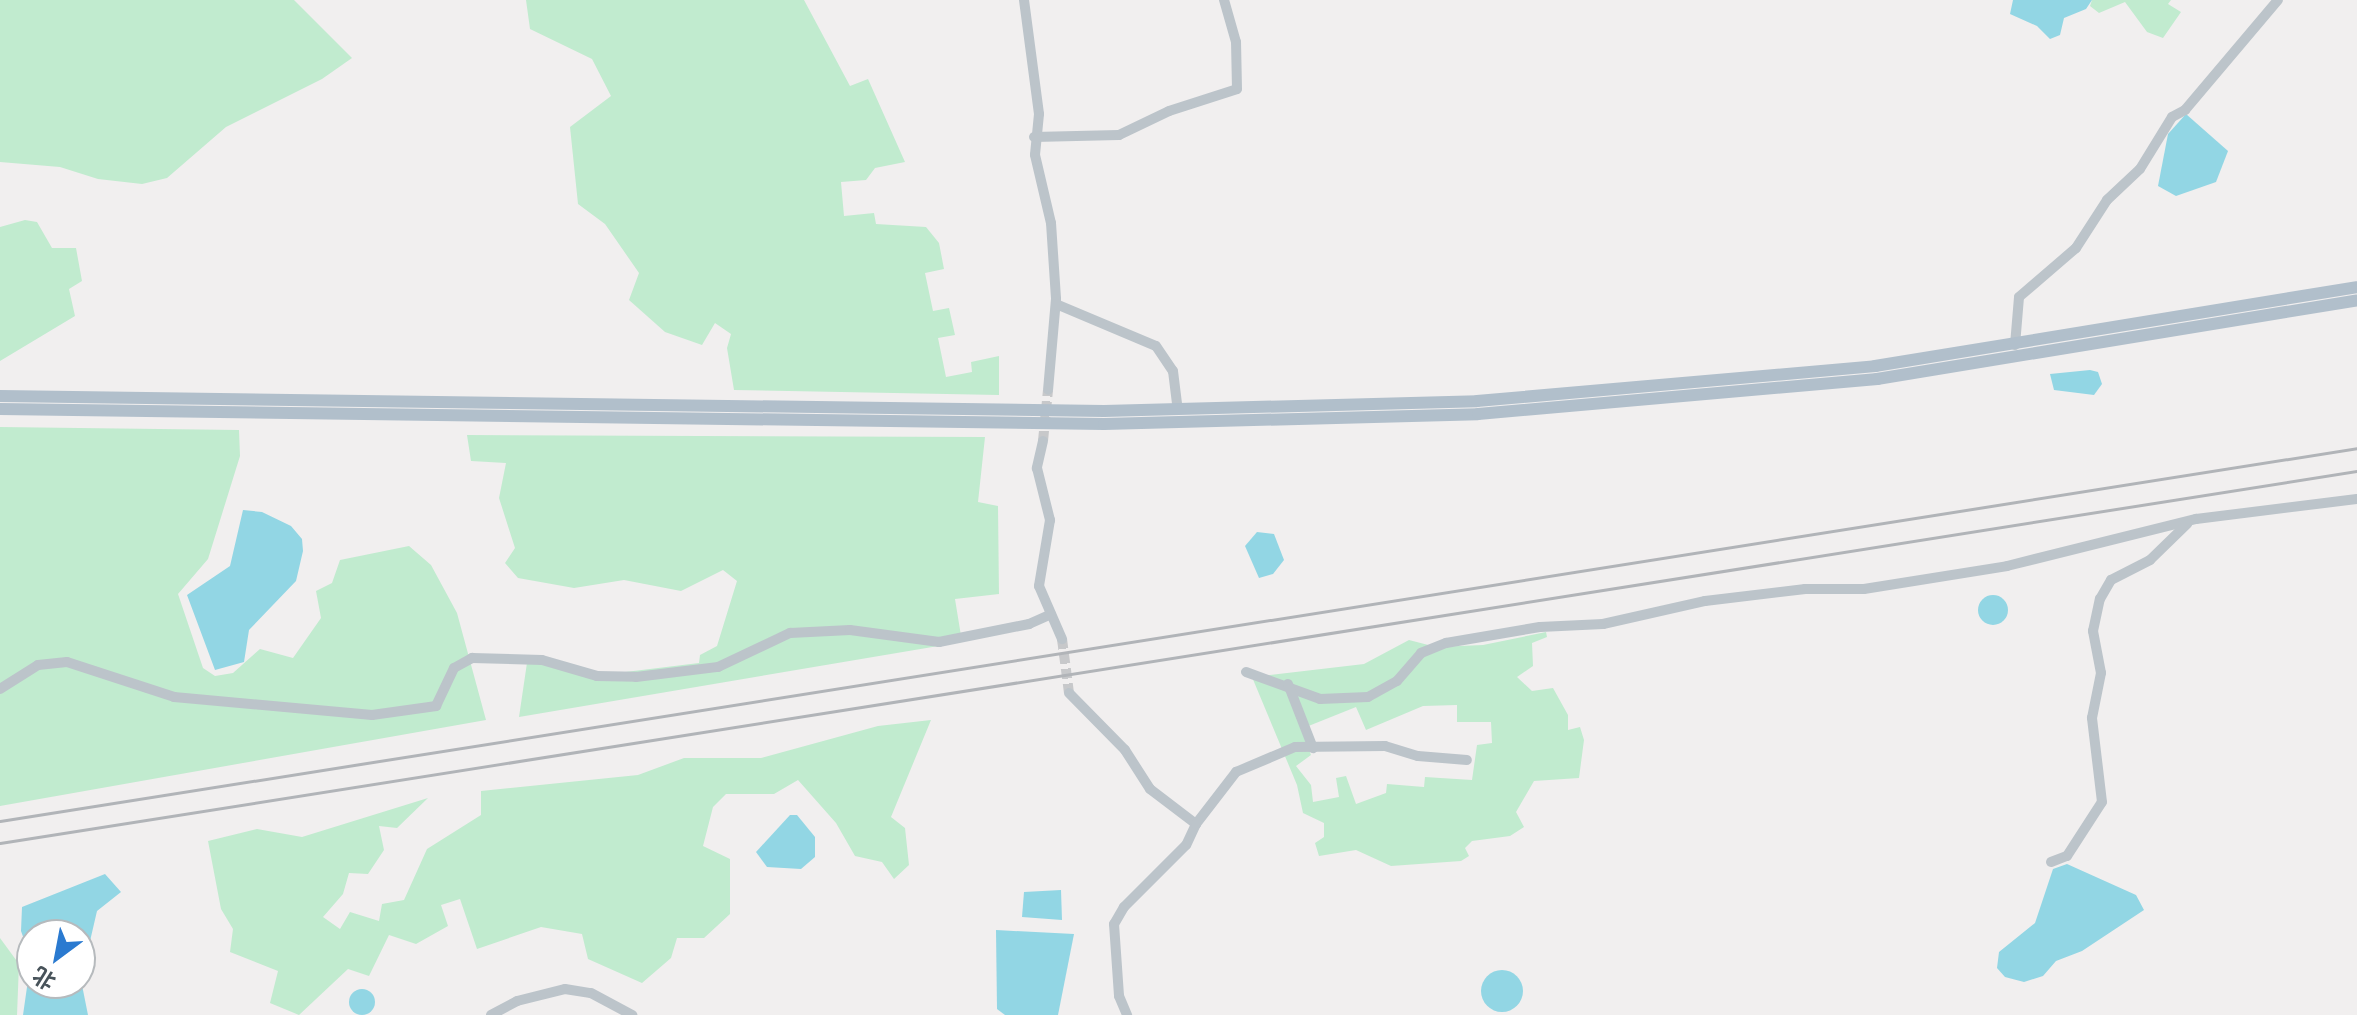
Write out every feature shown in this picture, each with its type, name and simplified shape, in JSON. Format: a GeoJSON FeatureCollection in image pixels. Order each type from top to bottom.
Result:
{"type":"FeatureCollection","features":[{"type":"Feature","properties":{"kind":"main road"},"geometry":{"type":"LineString","coordinates":[[0,396],[1178,410],[1643,390],[1875,366],[2357,287]]}},
{"type":"Feature","properties":{"kind":"main road"},"geometry":{"type":"LineString","coordinates":[[0,409],[1091,424],[1492,413],[1877,379],[2357,300]]}},
{"type":"Feature","properties":{"kind":"street"},"geometry":{"type":"LineString","coordinates":[[1024,0],[1039,114],[1034,137],[1051,223],[1056,304],[1048,390]]}},
{"type":"Feature","properties":{"kind":"street"},"geometry":{"type":"LineString","coordinates":[[1034,137],[1119,135],[1169,111],[1237,89],[1236,42],[1224,0]]}},
{"type":"Feature","properties":{"kind":"street"},"geometry":{"type":"LineString","coordinates":[[2015,345],[2019,297],[2076,248],[2107,200],[2140,169],[2172,117],[2185,110],[2278,0]]}},
{"type":"Feature","properties":{"kind":"street"},"geometry":{"type":"LineString","coordinates":[[1056,304],[1156,346],[1173,371],[1178,410]]}},
{"type":"Feature","properties":{"kind":"street"},"geometry":{"type":"LineString","coordinates":[[1043,441],[1037,468],[1050,520],[1039,586],[1062,639]]}},
{"type":"Feature","properties":{"kind":"street"},"geometry":{"type":"LineString","coordinates":[[1246,672],[1288,684],[1320,699],[1368,697],[1397,681],[1421,653],[1438,645],[1540,627],[1603,624],[1705,601],[1805,589],[1864,589],[1966,573],[2156,533],[2189,521],[2357,499]]}},
{"type":"Feature","properties":{"kind":"street"},"geometry":{"type":"LineString","coordinates":[[2051,862],[2067,856],[2102,802],[2092,718],[2101,673],[2093,631],[2100,599],[2111,580],[2150,560],[2189,521]]}},
{"type":"Feature","properties":{"kind":"street"},"geometry":{"type":"LineString","coordinates":[[0,689],[38,665],[67,662],[174,697],[372,715],[436,706],[454,668],[472,658],[542,660],[597,676],[636,677],[718,667],[782,634],[850,630],[939,642],[1029,624],[1051,614]]}},
{"type":"Feature","properties":{"kind":"street"},"geometry":{"type":"LineString","coordinates":[[1288,684],[1313,748]]}},
{"type":"Feature","properties":{"kind":"street"},"geometry":{"type":"LineString","coordinates":[[1069,693],[1125,750],[1150,789],[1196,824]]}},
{"type":"Feature","properties":{"kind":"street"},"geometry":{"type":"LineString","coordinates":[[1127,1015],[1119,996],[1114,924],[1124,907],[1186,845],[1196,824],[1236,772],[1295,747],[1385,746],[1418,756],[1467,760]]}},
{"type":"Feature","properties":{"kind":"street"},"geometry":{"type":"LineString","coordinates":[[491,1015],[517,1001],[565,989],[591,993],[632,1015]]}},
{"type":"Feature","properties":{"kind":"green space"},"geometry":{"type":"Polygon","coordinates":[[[0,0],[294,0],[352,58],[322,79],[226,127],[167,178],[142,184],[98,179],[60,167],[0,162],[0,0]]]}},
{"type":"Feature","properties":{"kind":"green space"},"geometry":{"type":"Polygon","coordinates":[[[526,0],[804,0],[850,86],[868,79],[905,162],[875,168],[866,180],[841,182],[844,216],[874,213],[876,224],[926,227],[939,243],[944,269],[925,273],[933,311],[949,308],[955,335],[938,338],[946,377],[972,372],[971,362],[999,356],[999,395],[734,390],[727,348],[731,334],[715,323],[702,345],[665,332],[629,300],[639,273],[605,224],[578,204],[570,127],[611,96],[592,59],[530,29],[526,0]]]}},
{"type":"Feature","properties":{"kind":"green space"},"geometry":{"type":"Polygon","coordinates":[[[2092,0],[2171,0],[2168,4],[2181,12],[2163,38],[2147,32],[2125,2],[2099,13],[2090,6],[2092,0]]]}},
{"type":"Feature","properties":{"kind":"green space"},"geometry":{"type":"Polygon","coordinates":[[[25,220],[37,222],[52,248],[76,248],[82,281],[69,289],[75,316],[0,361],[0,227],[25,220]]]}},
{"type":"Feature","properties":{"kind":"green space"},"geometry":{"type":"Polygon","coordinates":[[[0,427],[239,430],[240,456],[208,559],[178,594],[203,668],[215,676],[233,673],[260,649],[293,658],[321,618],[316,591],[332,583],[340,560],[409,546],[431,565],[457,613],[486,720],[0,806],[0,427]]]}},
{"type":"Feature","properties":{"kind":"green space"},"geometry":{"type":"Polygon","coordinates":[[[467,435],[985,437],[978,502],[998,506],[999,594],[955,599],[962,642],[519,717],[528,656],[609,674],[699,663],[700,655],[717,646],[737,581],[723,570],[681,591],[624,580],[574,588],[518,578],[505,563],[515,548],[499,498],[506,463],[471,461],[467,435]]]}},
{"type":"Feature","properties":{"kind":"green space"},"geometry":{"type":"Polygon","coordinates":[[[1546,632],[1547,637],[1532,643],[1533,666],[1517,677],[1532,691],[1553,688],[1568,715],[1568,730],[1580,727],[1584,740],[1579,778],[1534,781],[1516,812],[1524,827],[1510,836],[1472,841],[1465,848],[1469,856],[1461,861],[1391,866],[1356,850],[1319,856],[1315,843],[1324,837],[1324,823],[1303,813],[1297,785],[1252,677],[1364,664],[1409,640],[1436,647],[1483,645],[1546,632]],[[1457,705],[1423,706],[1366,730],[1356,707],[1301,729],[1311,755],[1296,766],[1311,785],[1313,802],[1339,797],[1336,778],[1346,776],[1356,804],[1386,793],[1387,784],[1424,787],[1425,777],[1472,780],[1477,745],[1492,743],[1491,722],[1457,722],[1457,705]]]}},
{"type":"Feature","properties":{"kind":"green space"},"geometry":{"type":"Polygon","coordinates":[[[931,720],[891,817],[905,828],[909,865],[894,879],[882,862],[855,856],[836,823],[798,780],[774,794],[726,794],[713,807],[703,846],[730,859],[730,914],[704,938],[677,938],[671,958],[642,983],[588,959],[582,934],[541,927],[477,949],[460,899],[441,905],[448,926],[416,944],[389,935],[369,976],[348,969],[299,1015],[270,1003],[278,971],[230,952],[233,929],[221,909],[208,841],[257,829],[302,837],[428,798],[397,828],[379,826],[384,850],[368,874],[349,873],[343,894],[323,917],[340,929],[350,912],[379,921],[382,904],[404,900],[427,849],[481,815],[481,791],[638,775],[684,758],[761,758],[878,726],[931,720]]]}},
{"type":"Feature","properties":{"kind":"green space"},"geometry":{"type":"Polygon","coordinates":[[[0,938],[16,960],[18,999],[17,1015],[0,1015],[0,938]]]}},
{"type":"Feature","properties":{"kind":"water"},"geometry":{"type":"Polygon","coordinates":[[[2013,0],[2092,0],[2086,9],[2064,18],[2060,35],[2050,39],[2037,26],[2010,14],[2013,0]]]}},
{"type":"Feature","properties":{"kind":"water"},"geometry":{"type":"Polygon","coordinates":[[[2186,114],[2228,151],[2216,182],[2176,196],[2158,186],[2168,134],[2186,114]]]}},
{"type":"Feature","properties":{"kind":"water"},"geometry":{"type":"Polygon","coordinates":[[[2098,372],[2102,384],[2094,395],[2054,390],[2050,374],[2098,372]]]}},
{"type":"Feature","properties":{"kind":"water"},"geometry":{"type":"Polygon","coordinates":[[[243,510],[262,512],[291,526],[302,539],[303,551],[296,581],[249,630],[244,662],[215,670],[187,595],[230,566],[243,510]]]}},
{"type":"Feature","properties":{"kind":"water"},"geometry":{"type":"Polygon","coordinates":[[[1257,532],[1274,534],[1284,560],[1273,574],[1259,578],[1245,546],[1257,532]]]}},
{"type":"Feature","properties":{"kind":"water"},"geometry":{"type":"Polygon","coordinates":[[[1993,595],[1999,596],[2007,604],[2007,616],[1999,624],[1993,625],[1987,624],[1979,616],[1978,610],[1979,604],[1987,596],[1993,595]]]}},
{"type":"Feature","properties":{"kind":"water"},"geometry":{"type":"Polygon","coordinates":[[[790,815],[797,815],[815,837],[815,857],[801,869],[767,867],[756,852],[790,815]]]}},
{"type":"Feature","properties":{"kind":"water"},"geometry":{"type":"Polygon","coordinates":[[[2067,864],[2136,895],[2144,910],[2082,951],[2056,961],[2043,976],[2024,982],[2005,977],[1997,968],[1999,952],[2035,923],[2053,869],[2067,864]]]}},
{"type":"Feature","properties":{"kind":"water"},"geometry":{"type":"Polygon","coordinates":[[[105,874],[121,892],[97,911],[95,919],[22,919],[22,907],[105,874]]]}},
{"type":"Feature","properties":{"kind":"water"},"geometry":{"type":"Polygon","coordinates":[[[1061,890],[1062,920],[1022,917],[1024,892],[1061,890]]]}},
{"type":"Feature","properties":{"kind":"water"},"geometry":{"type":"Polygon","coordinates":[[[996,930],[1074,934],[1058,1015],[1005,1015],[997,1009],[996,930]]]}},
{"type":"Feature","properties":{"kind":"water"},"geometry":{"type":"Polygon","coordinates":[[[1502,970],[1517,976],[1523,991],[1517,1006],[1502,1012],[1487,1006],[1481,991],[1487,976],[1502,970]]]}},
{"type":"Feature","properties":{"kind":"water"},"geometry":{"type":"Polygon","coordinates":[[[362,989],[371,993],[375,1002],[371,1011],[362,1015],[353,1011],[349,1002],[353,993],[362,989]]]}},
{"type":"Feature","properties":{"kind":"water"},"geometry":{"type":"Polygon","coordinates":[[[25,999],[85,999],[88,1015],[23,1015],[25,999]]]}},
{"type":"Feature","properties":{"kind":"tunnel"},"geometry":{"type":"LineString","coordinates":[[1043,441],[1048,390]]}},
{"type":"Feature","properties":{"kind":"tunnel"},"geometry":{"type":"LineString","coordinates":[[1062,639],[1069,693]]}},
{"type":"Feature","properties":{"kind":"railway"},"geometry":{"type":"LineString","coordinates":[[0,821],[2357,448]]}},
{"type":"Feature","properties":{"kind":"railway"},"geometry":{"type":"LineString","coordinates":[[0,843],[2357,471]]}}]}
